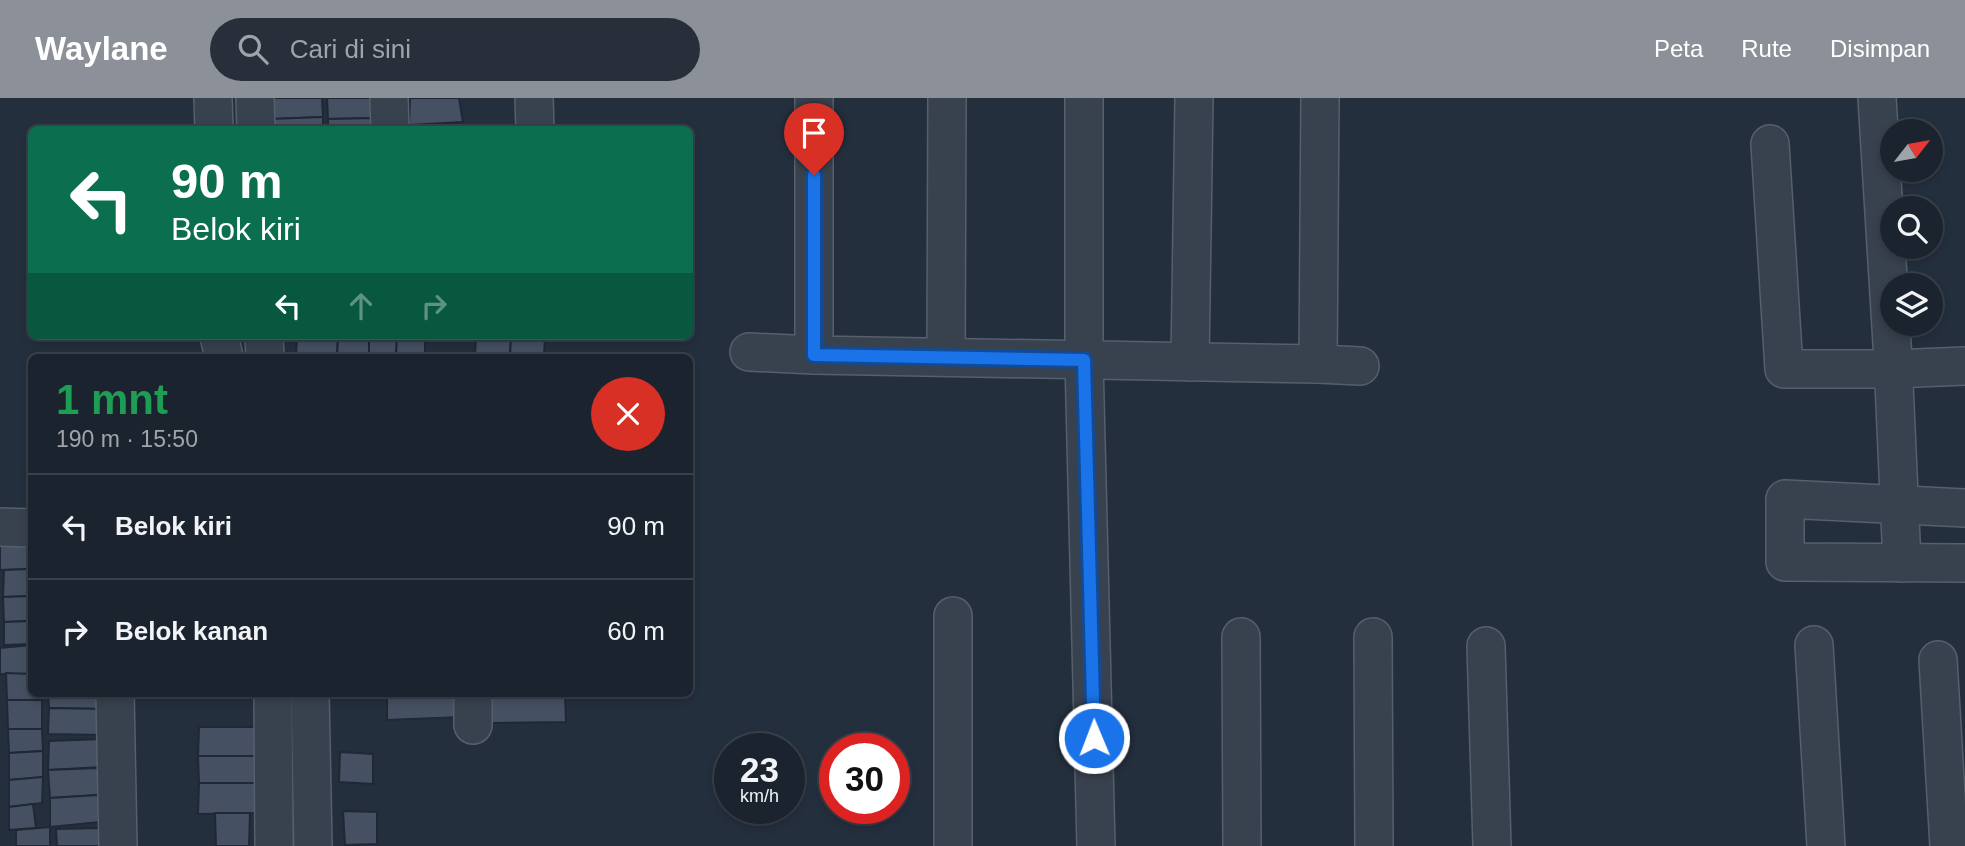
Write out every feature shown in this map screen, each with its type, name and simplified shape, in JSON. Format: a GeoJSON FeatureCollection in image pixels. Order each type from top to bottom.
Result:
{"type":"FeatureCollection","features":[{"type":"Feature","properties":{"kind":"street"},"geometry":{"type":"LineString","coordinates":[[213,98],[214,126]]}},
{"type":"Feature","properties":{"kind":"street"},"geometry":{"type":"LineString","coordinates":[[255,98],[256,126]]}},
{"type":"Feature","properties":{"kind":"street"},"geometry":{"type":"LineString","coordinates":[[389,98],[390,126]]}},
{"type":"Feature","properties":{"kind":"street"},"geometry":{"type":"LineString","coordinates":[[534,98],[535,126]]}},
{"type":"Feature","properties":{"kind":"street"},"geometry":{"type":"LineString","coordinates":[[814,98],[814,355]]}},
{"type":"Feature","properties":{"kind":"street"},"geometry":{"type":"LineString","coordinates":[[946,357],[947,98]]}},
{"type":"Feature","properties":{"kind":"street"},"geometry":{"type":"LineString","coordinates":[[1084,98],[1084,360],[1096,846]]}},
{"type":"Feature","properties":{"kind":"street"},"geometry":{"type":"LineString","coordinates":[[1190,362],[1194,98]]}},
{"type":"Feature","properties":{"kind":"street"},"geometry":{"type":"LineString","coordinates":[[1318,364],[1321,98]]}},
{"type":"Feature","properties":{"kind":"street"},"geometry":{"type":"LineString","coordinates":[[1877,98],[1894,369],[1902,563]]}},
{"type":"Feature","properties":{"kind":"street"},"geometry":{"type":"LineString","coordinates":[[1770,144],[1784,369],[1965,366]]}},
{"type":"Feature","properties":{"kind":"street"},"geometry":{"type":"LineString","coordinates":[[750,352],[1360,366]]}},
{"type":"Feature","properties":{"kind":"street"},"geometry":{"type":"LineString","coordinates":[[1965,508],[1785,499],[1785,562],[1965,564]]}},
{"type":"Feature","properties":{"kind":"street"},"geometry":{"type":"LineString","coordinates":[[0,527],[28,528]]}},
{"type":"Feature","properties":{"kind":"street"},"geometry":{"type":"LineString","coordinates":[[953,616],[953,846]]}},
{"type":"Feature","properties":{"kind":"street"},"geometry":{"type":"LineString","coordinates":[[1241,637],[1242,846]]}},
{"type":"Feature","properties":{"kind":"street"},"geometry":{"type":"LineString","coordinates":[[1373,637],[1374,846]]}},
{"type":"Feature","properties":{"kind":"street"},"geometry":{"type":"LineString","coordinates":[[1814,645],[1826,846]]}},
{"type":"Feature","properties":{"kind":"street"},"geometry":{"type":"LineString","coordinates":[[1486,646],[1492,846]]}},
{"type":"Feature","properties":{"kind":"street"},"geometry":{"type":"LineString","coordinates":[[1938,660],[1950,846]]}},
{"type":"Feature","properties":{"kind":"street"},"geometry":{"type":"LineString","coordinates":[[115,697],[118,846]]}},
{"type":"Feature","properties":{"kind":"street"},"geometry":{"type":"LineString","coordinates":[[273,697],[274,846]]}},
{"type":"Feature","properties":{"kind":"street"},"geometry":{"type":"LineString","coordinates":[[310,697],[313,846]]}},
{"type":"Feature","properties":{"kind":"building"},"geometry":{"type":"Polygon","coordinates":[[[272,98],[322,98],[323,117],[271,119],[272,98]]]}},
{"type":"Feature","properties":{"kind":"building"},"geometry":{"type":"Polygon","coordinates":[[[327,98],[376,98],[377,118],[328,119],[327,98]]]}},
{"type":"Feature","properties":{"kind":"building"},"geometry":{"type":"Polygon","coordinates":[[[410,98],[459,98],[463,122],[409,125],[410,98]]]}},
{"type":"Feature","properties":{"kind":"building"},"geometry":{"type":"Polygon","coordinates":[[[323,117],[323,126],[272,126],[271,119],[323,117]]]}},
{"type":"Feature","properties":{"kind":"building"},"geometry":{"type":"Polygon","coordinates":[[[377,118],[377,126],[328,126],[328,119],[377,118]]]}},
{"type":"Feature","properties":{"kind":"building"},"geometry":{"type":"Polygon","coordinates":[[[297,340],[338,340],[337,354],[296,354],[297,340]]]}},
{"type":"Feature","properties":{"kind":"building"},"geometry":{"type":"Polygon","coordinates":[[[338,340],[369,340],[369,354],[337,354],[338,340]]]}},
{"type":"Feature","properties":{"kind":"building"},"geometry":{"type":"Polygon","coordinates":[[[369,340],[397,340],[396,354],[369,354],[369,340]]]}},
{"type":"Feature","properties":{"kind":"building"},"geometry":{"type":"Polygon","coordinates":[[[397,340],[425,340],[425,354],[396,354],[397,340]]]}},
{"type":"Feature","properties":{"kind":"building"},"geometry":{"type":"Polygon","coordinates":[[[476,340],[511,340],[510,354],[475,354],[476,340]]]}},
{"type":"Feature","properties":{"kind":"building"},"geometry":{"type":"Polygon","coordinates":[[[511,340],[545,340],[544,354],[510,354],[511,340]]]}},
{"type":"Feature","properties":{"kind":"building"},"geometry":{"type":"Polygon","coordinates":[[[28,542],[28,569],[0,570],[0,546],[28,542]]]}},
{"type":"Feature","properties":{"kind":"building"},"geometry":{"type":"Polygon","coordinates":[[[28,569],[28,596],[3,597],[4,570],[28,569]]]}},
{"type":"Feature","properties":{"kind":"building"},"geometry":{"type":"Polygon","coordinates":[[[28,596],[28,621],[4,622],[3,597],[28,596]]]}},
{"type":"Feature","properties":{"kind":"building"},"geometry":{"type":"Polygon","coordinates":[[[28,621],[28,644],[4,645],[4,622],[28,621]]]}},
{"type":"Feature","properties":{"kind":"building"},"geometry":{"type":"Polygon","coordinates":[[[28,645],[28,674],[0,674],[0,648],[28,645]]]}},
{"type":"Feature","properties":{"kind":"building"},"geometry":{"type":"Polygon","coordinates":[[[6,673],[28,674],[28,697],[42,697],[42,700],[7,700],[6,673]]]}},
{"type":"Feature","properties":{"kind":"building"},"geometry":{"type":"Polygon","coordinates":[[[48,697],[102,697],[103,709],[49,708],[48,697]]]}},
{"type":"Feature","properties":{"kind":"building"},"geometry":{"type":"Polygon","coordinates":[[[387,697],[460,697],[462,717],[387,720],[387,697]]]}},
{"type":"Feature","properties":{"kind":"building"},"geometry":{"type":"Polygon","coordinates":[[[490,697],[565,697],[566,722],[490,723],[490,697]]]}},
{"type":"Feature","properties":{"kind":"building"},"geometry":{"type":"Polygon","coordinates":[[[7,700],[42,700],[42,729],[8,729],[7,700]]]}},
{"type":"Feature","properties":{"kind":"building"},"geometry":{"type":"Polygon","coordinates":[[[49,708],[103,709],[103,735],[48,734],[49,708]]]}},
{"type":"Feature","properties":{"kind":"building"},"geometry":{"type":"Polygon","coordinates":[[[199,727],[258,727],[257,756],[198,756],[199,727]]]}},
{"type":"Feature","properties":{"kind":"building"},"geometry":{"type":"Polygon","coordinates":[[[8,729],[42,729],[43,751],[9,753],[8,729]]]}},
{"type":"Feature","properties":{"kind":"building"},"geometry":{"type":"Polygon","coordinates":[[[103,739],[103,767],[48,770],[49,741],[103,739]]]}},
{"type":"Feature","properties":{"kind":"building"},"geometry":{"type":"Polygon","coordinates":[[[43,751],[43,777],[9,780],[9,753],[43,751]]]}},
{"type":"Feature","properties":{"kind":"building"},"geometry":{"type":"Polygon","coordinates":[[[340,752],[373,754],[373,784],[339,782],[340,752]]]}},
{"type":"Feature","properties":{"kind":"building"},"geometry":{"type":"Polygon","coordinates":[[[198,756],[257,756],[258,783],[199,783],[198,756]]]}},
{"type":"Feature","properties":{"kind":"building"},"geometry":{"type":"Polygon","coordinates":[[[98,768],[98,795],[50,798],[48,770],[98,768]]]}},
{"type":"Feature","properties":{"kind":"building"},"geometry":{"type":"Polygon","coordinates":[[[43,777],[42,803],[9,807],[9,780],[43,777]]]}},
{"type":"Feature","properties":{"kind":"building"},"geometry":{"type":"Polygon","coordinates":[[[199,783],[258,783],[258,813],[198,814],[199,783]]]}},
{"type":"Feature","properties":{"kind":"building"},"geometry":{"type":"Polygon","coordinates":[[[98,795],[100,822],[50,827],[50,798],[98,795]]]}},
{"type":"Feature","properties":{"kind":"building"},"geometry":{"type":"Polygon","coordinates":[[[33,804],[36,828],[9,830],[9,807],[33,804]]]}},
{"type":"Feature","properties":{"kind":"building"},"geometry":{"type":"Polygon","coordinates":[[[343,811],[377,812],[377,844],[345,845],[343,811]]]}},
{"type":"Feature","properties":{"kind":"building"},"geometry":{"type":"Polygon","coordinates":[[[215,813],[250,813],[249,846],[216,846],[215,813]]]}},
{"type":"Feature","properties":{"kind":"building"},"geometry":{"type":"Polygon","coordinates":[[[50,827],[50,846],[16,846],[16,830],[50,827]]]}},
{"type":"Feature","properties":{"kind":"building"},"geometry":{"type":"Polygon","coordinates":[[[99,828],[100,846],[57,846],[56,829],[99,828]]]}},
{"type":"Feature","properties":{"kind":"route"},"geometry":{"type":"LineString","coordinates":[[814,175],[814,355],[1084,360],[1094,738]]}}]}
